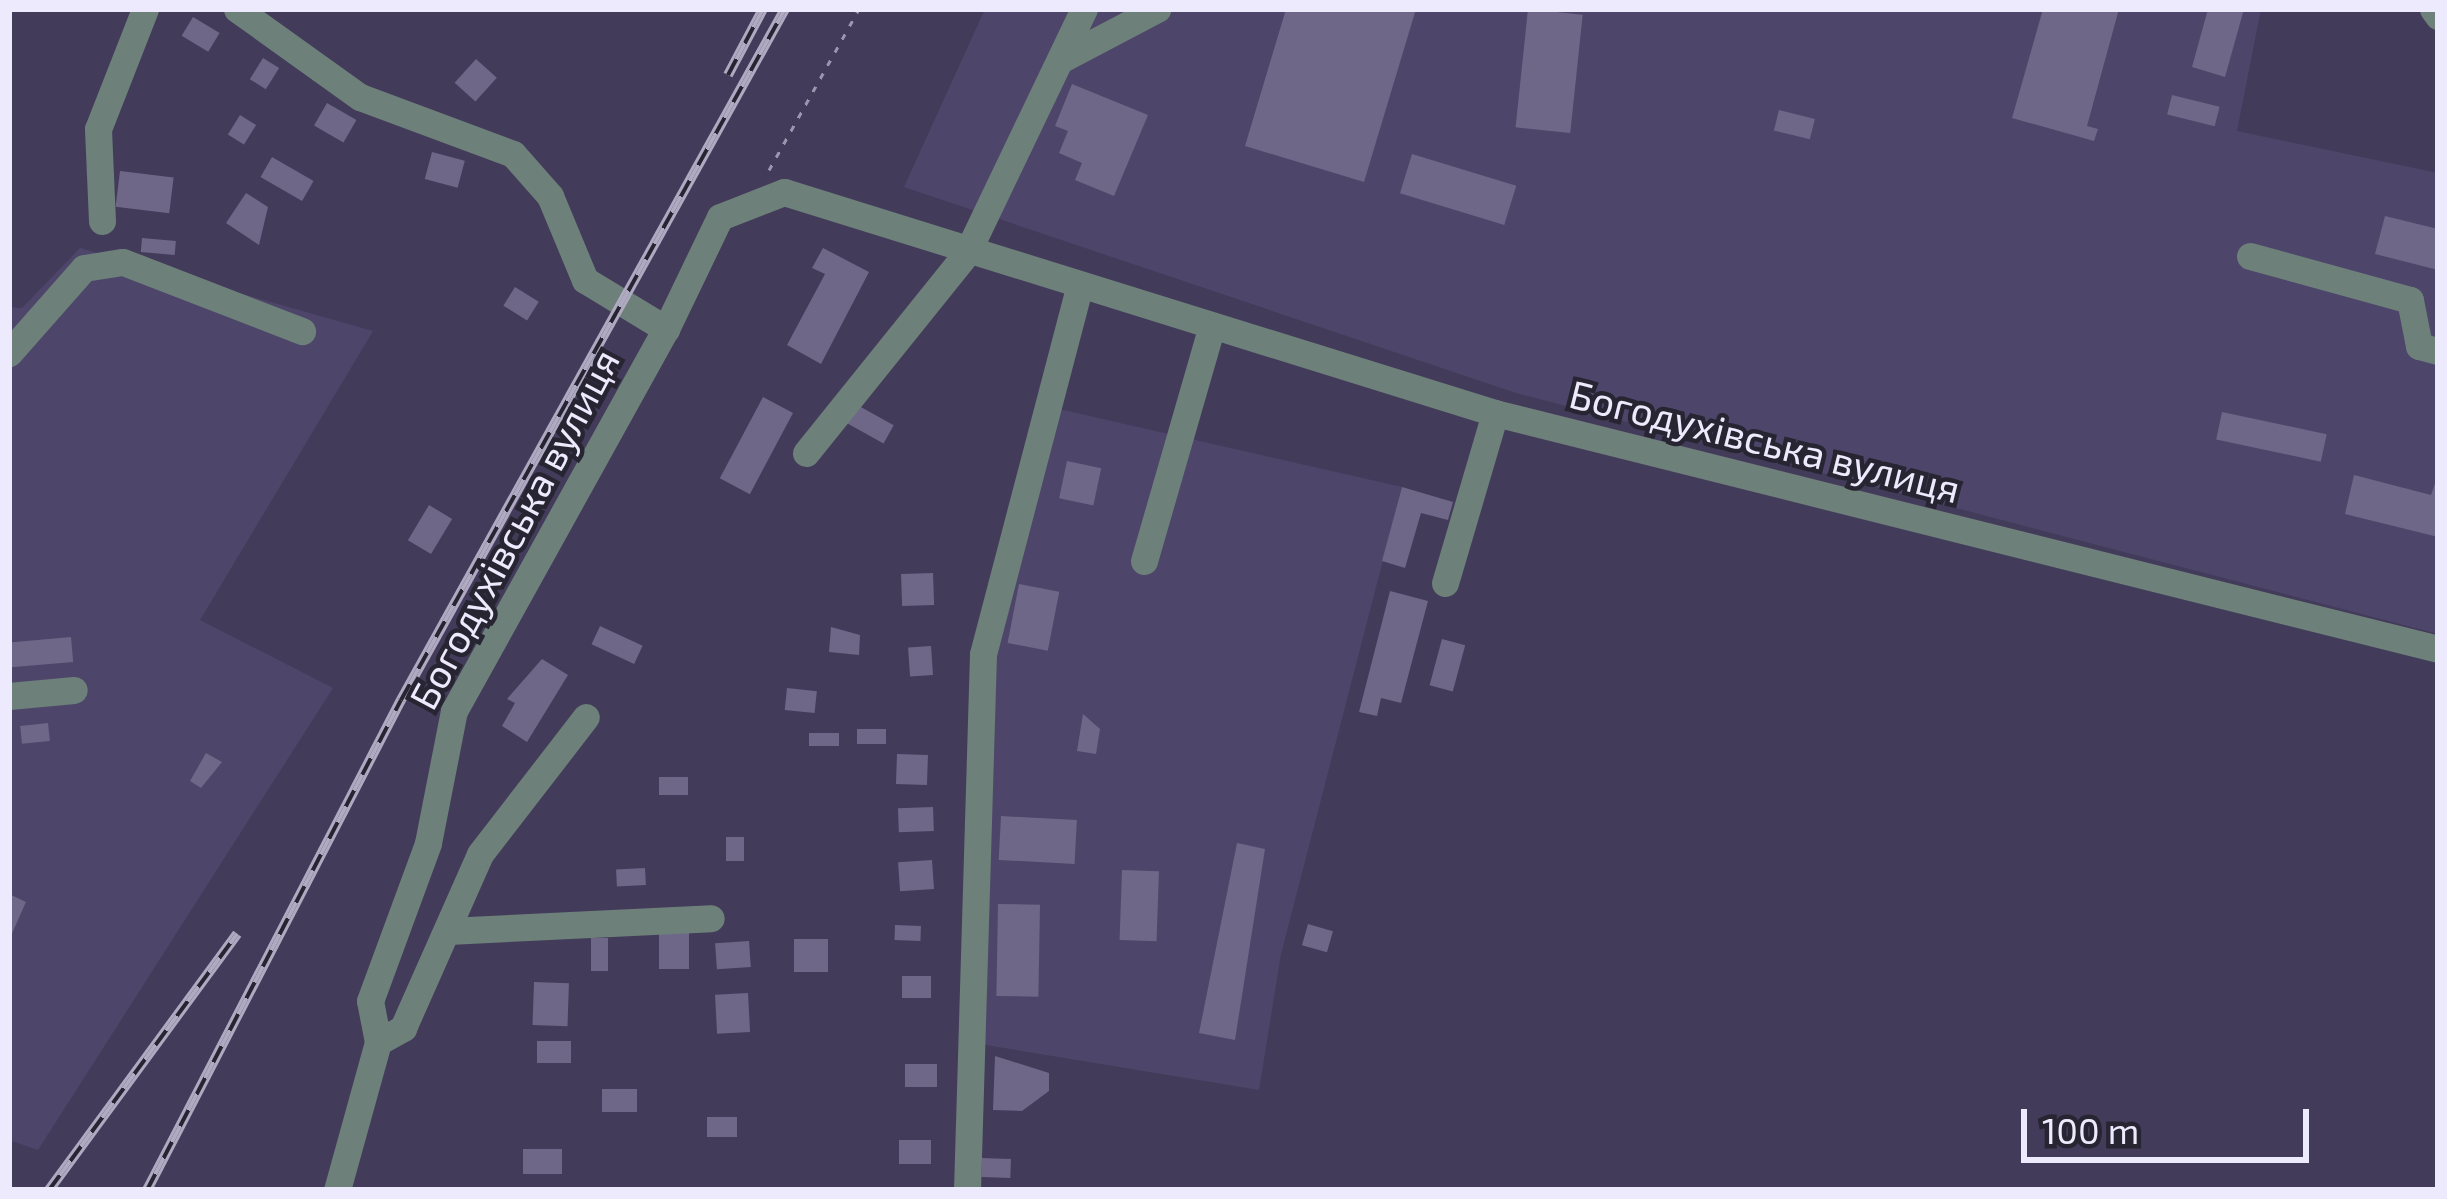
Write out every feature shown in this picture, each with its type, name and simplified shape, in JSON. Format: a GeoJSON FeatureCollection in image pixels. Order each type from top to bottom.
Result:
{"type":"FeatureCollection","features":[{"type":"Feature","properties":{"kind":"street"},"geometry":{"type":"LineString","coordinates":[[101,221],[98,129],[145,9]]}},
{"type":"Feature","properties":{"kind":"street","name":"Богодухівська вулиця"},"geometry":{"type":"LineString","coordinates":[[237,9],[360,97],[513,154],[550,196],[585,280],[666,329]]}},
{"type":"Feature","properties":{"kind":"street"},"geometry":{"type":"LineString","coordinates":[[806,453],[967,253],[1084,9]]}},
{"type":"Feature","properties":{"kind":"street"},"geometry":{"type":"LineString","coordinates":[[1060,60],[1157,9]]}},
{"type":"Feature","properties":{"kind":"street","name":"Богодухівська вулиця"},"geometry":{"type":"LineString","coordinates":[[337,1190],[378,1042],[370,1001],[428,844],[454,711],[666,329],[720,217],[761,192],[806,196],[967,253],[1495,413],[2438,649]]}},
{"type":"Feature","properties":{"kind":"street"},"geometry":{"type":"LineString","coordinates":[[2250,256],[2410,300],[2419,346],[2438,351]]}},
{"type":"Feature","properties":{"kind":"street"},"geometry":{"type":"LineString","coordinates":[[9,353],[84,268],[123,262],[302,332]]}},
{"type":"Feature","properties":{"kind":"street"},"geometry":{"type":"LineString","coordinates":[[968,1190],[983,654],[1080,285]]}},
{"type":"Feature","properties":{"kind":"street"},"geometry":{"type":"LineString","coordinates":[[1144,561],[1211,329]]}},
{"type":"Feature","properties":{"kind":"street"},"geometry":{"type":"LineString","coordinates":[[1445,583],[1495,413]]}},
{"type":"Feature","properties":{"kind":"street"},"geometry":{"type":"LineString","coordinates":[[9,696],[74,690]]}},
{"type":"Feature","properties":{"kind":"street","name":"Богодухівська вулиця"},"geometry":{"type":"LineString","coordinates":[[378,1042],[404,1028],[511,805],[586,717]]}},
{"type":"Feature","properties":{"kind":"street"},"geometry":{"type":"LineString","coordinates":[[448,931],[710,918]]}},
{"type":"Feature","properties":{"kind":"path"},"geometry":{"type":"LineString","coordinates":[[761,192],[859,9]]}},
{"type":"Feature","properties":{"kind":"shaded area"},"geometry":{"type":"Polygon","coordinates":[[[985,9],[2261,9],[2237,131],[2438,173],[2438,634],[1516,393],[904,187],[985,9]]]}},
{"type":"Feature","properties":{"kind":"shaded area"},"geometry":{"type":"Polygon","coordinates":[[[80,248],[373,331],[200,620],[333,688],[38,1150],[9,1140],[9,307],[22,308],[80,248]]]}},
{"type":"Feature","properties":{"kind":"shaded area"},"geometry":{"type":"Polygon","coordinates":[[[1050,407],[1402,487],[1281,954],[1259,1090],[974,1043],[983,654],[1050,407]]]}},
{"type":"Feature","properties":{"kind":"building"},"geometry":{"type":"Polygon","coordinates":[[[1286,9],[1416,9],[1364,182],[1245,146],[1286,9]]]}},
{"type":"Feature","properties":{"kind":"building"},"geometry":{"type":"Polygon","coordinates":[[[1528,9],[1583,15],[1570,133],[1516,127],[1528,9]]]}},
{"type":"Feature","properties":{"kind":"building"},"geometry":{"type":"Polygon","coordinates":[[[2043,9],[2119,9],[2087,126],[2098,129],[2094,141],[2012,118],[2043,9]]]}},
{"type":"Feature","properties":{"kind":"building"},"geometry":{"type":"Polygon","coordinates":[[[2208,9],[2244,9],[2225,77],[2192,67],[2208,9]]]}},
{"type":"Feature","properties":{"kind":"building"},"geometry":{"type":"Polygon","coordinates":[[[193,17],[220,33],[208,52],[182,36],[193,17]]]}},
{"type":"Feature","properties":{"kind":"building"},"geometry":{"type":"Polygon","coordinates":[[[263,58],[279,68],[266,89],[250,79],[263,58]]]}},
{"type":"Feature","properties":{"kind":"building"},"geometry":{"type":"Polygon","coordinates":[[[476,59],[497,78],[475,102],[455,83],[476,59]]]}},
{"type":"Feature","properties":{"kind":"building"},"geometry":{"type":"Polygon","coordinates":[[[1072,84],[1148,115],[1114,196],[1075,180],[1082,163],[1059,153],[1068,131],[1055,126],[1072,84]]]}},
{"type":"Feature","properties":{"kind":"building"},"geometry":{"type":"Polygon","coordinates":[[[2172,95],[2220,107],[2215,126],[2167,114],[2172,95]]]}},
{"type":"Feature","properties":{"kind":"building"},"geometry":{"type":"Polygon","coordinates":[[[327,103],[356,120],[343,143],[314,126],[327,103]]]}},
{"type":"Feature","properties":{"kind":"building"},"geometry":{"type":"Polygon","coordinates":[[[1779,110],[1815,119],[1810,139],[1774,130],[1779,110]]]}},
{"type":"Feature","properties":{"kind":"building"},"geometry":{"type":"Polygon","coordinates":[[[240,115],[256,125],[244,145],[228,135],[240,115]]]}},
{"type":"Feature","properties":{"kind":"building"},"geometry":{"type":"Polygon","coordinates":[[[432,152],[465,161],[458,188],[425,179],[432,152]]]}},
{"type":"Feature","properties":{"kind":"building"},"geometry":{"type":"Polygon","coordinates":[[[1412,154],[1516,186],[1504,225],[1400,193],[1412,154]]]}},
{"type":"Feature","properties":{"kind":"building"},"geometry":{"type":"Polygon","coordinates":[[[272,157],[314,181],[302,201],[260,177],[272,157]]]}},
{"type":"Feature","properties":{"kind":"building"},"geometry":{"type":"Polygon","coordinates":[[[120,171],[174,178],[169,213],[116,207],[120,171]]]}},
{"type":"Feature","properties":{"kind":"building"},"geometry":{"type":"Polygon","coordinates":[[[246,193],[268,207],[259,245],[226,223],[246,193]]]}},
{"type":"Feature","properties":{"kind":"building"},"geometry":{"type":"Polygon","coordinates":[[[2385,216],[2438,229],[2438,270],[2375,254],[2385,216]]]}},
{"type":"Feature","properties":{"kind":"building"},"geometry":{"type":"Polygon","coordinates":[[[142,238],[176,241],[175,255],[141,252],[142,238]]]}},
{"type":"Feature","properties":{"kind":"building"},"geometry":{"type":"Polygon","coordinates":[[[823,248],[869,272],[821,364],[787,345],[825,274],[812,268],[823,248]]]}},
{"type":"Feature","properties":{"kind":"building"},"geometry":{"type":"Polygon","coordinates":[[[515,287],[539,302],[527,320],[503,306],[515,287]]]}},
{"type":"Feature","properties":{"kind":"building"},"geometry":{"type":"Polygon","coordinates":[[[763,397],[793,413],[750,494],[720,478],[763,397]]]}},
{"type":"Feature","properties":{"kind":"building"},"geometry":{"type":"Polygon","coordinates":[[[850,401],[894,425],[884,444],[840,419],[850,401]]]}},
{"type":"Feature","properties":{"kind":"building"},"geometry":{"type":"Polygon","coordinates":[[[2222,412],[2327,434],[2321,462],[2216,439],[2222,412]]]}},
{"type":"Feature","properties":{"kind":"building"},"geometry":{"type":"Polygon","coordinates":[[[1067,461],[1101,468],[1093,505],[1059,498],[1067,461]]]}},
{"type":"Feature","properties":{"kind":"building"},"geometry":{"type":"Polygon","coordinates":[[[2354,475],[2431,495],[2438,475],[2438,537],[2345,514],[2354,475]]]}},
{"type":"Feature","properties":{"kind":"building"},"geometry":{"type":"Polygon","coordinates":[[[1402,487],[1453,502],[1448,520],[1421,513],[1405,568],[1382,561],[1402,487]]]}},
{"type":"Feature","properties":{"kind":"building"},"geometry":{"type":"Polygon","coordinates":[[[429,505],[452,519],[431,554],[408,540],[429,505]]]}},
{"type":"Feature","properties":{"kind":"building"},"geometry":{"type":"Polygon","coordinates":[[[933,573],[934,605],[902,606],[901,574],[933,573]]]}},
{"type":"Feature","properties":{"kind":"building"},"geometry":{"type":"Polygon","coordinates":[[[1019,584],[1059,592],[1048,651],[1008,643],[1019,584]]]}},
{"type":"Feature","properties":{"kind":"building"},"geometry":{"type":"Polygon","coordinates":[[[1390,591],[1428,601],[1401,703],[1381,698],[1377,716],[1359,712],[1390,591]]]}},
{"type":"Feature","properties":{"kind":"building"},"geometry":{"type":"Polygon","coordinates":[[[600,626],[643,646],[634,664],[592,644],[600,626]]]}},
{"type":"Feature","properties":{"kind":"building"},"geometry":{"type":"Polygon","coordinates":[[[831,627],[860,635],[859,655],[829,652],[831,627]]]}},
{"type":"Feature","properties":{"kind":"building"},"geometry":{"type":"Polygon","coordinates":[[[71,637],[73,662],[11,667],[9,642],[71,637]]]}},
{"type":"Feature","properties":{"kind":"building"},"geometry":{"type":"Polygon","coordinates":[[[1442,639],[1465,645],[1453,692],[1430,685],[1442,639]]]}},
{"type":"Feature","properties":{"kind":"building"},"geometry":{"type":"Polygon","coordinates":[[[931,646],[933,675],[910,677],[908,648],[931,646]]]}},
{"type":"Feature","properties":{"kind":"building"},"geometry":{"type":"Polygon","coordinates":[[[542,659],[568,675],[527,742],[502,726],[515,703],[507,699],[542,659]]]}},
{"type":"Feature","properties":{"kind":"building"},"geometry":{"type":"Polygon","coordinates":[[[787,688],[817,691],[815,713],[785,710],[787,688]]]}},
{"type":"Feature","properties":{"kind":"building"},"geometry":{"type":"Polygon","coordinates":[[[1083,714],[1100,729],[1096,754],[1077,751],[1083,714]]]}},
{"type":"Feature","properties":{"kind":"building"},"geometry":{"type":"Polygon","coordinates":[[[48,723],[50,741],[22,744],[20,726],[48,723]]]}},
{"type":"Feature","properties":{"kind":"building"},"geometry":{"type":"Polygon","coordinates":[[[857,729],[886,729],[886,744],[857,744],[857,729]]]}},
{"type":"Feature","properties":{"kind":"building"},"geometry":{"type":"Polygon","coordinates":[[[809,733],[839,733],[839,746],[809,746],[809,733]]]}},
{"type":"Feature","properties":{"kind":"building"},"geometry":{"type":"Polygon","coordinates":[[[206,753],[222,762],[201,788],[190,781],[206,753]]]}},
{"type":"Feature","properties":{"kind":"building"},"geometry":{"type":"Polygon","coordinates":[[[897,754],[928,755],[927,785],[896,784],[897,754]]]}},
{"type":"Feature","properties":{"kind":"building"},"geometry":{"type":"Polygon","coordinates":[[[659,777],[688,777],[688,795],[659,795],[659,777]]]}},
{"type":"Feature","properties":{"kind":"building"},"geometry":{"type":"Polygon","coordinates":[[[933,807],[934,831],[899,832],[898,808],[933,807]]]}},
{"type":"Feature","properties":{"kind":"building"},"geometry":{"type":"Polygon","coordinates":[[[1001,816],[1077,820],[1075,864],[999,860],[1001,816]]]}},
{"type":"Feature","properties":{"kind":"building"},"geometry":{"type":"Polygon","coordinates":[[[726,837],[744,837],[744,861],[726,861],[726,837]]]}},
{"type":"Feature","properties":{"kind":"building"},"geometry":{"type":"Polygon","coordinates":[[[1237,843],[1265,849],[1235,1040],[1199,1033],[1237,843]]]}},
{"type":"Feature","properties":{"kind":"building"},"geometry":{"type":"Polygon","coordinates":[[[932,860],[934,889],[900,891],[898,862],[932,860]]]}},
{"type":"Feature","properties":{"kind":"building"},"geometry":{"type":"Polygon","coordinates":[[[645,868],[646,885],[617,886],[616,870],[645,868]]]}},
{"type":"Feature","properties":{"kind":"building"},"geometry":{"type":"Polygon","coordinates":[[[1122,870],[1159,871],[1157,941],[1120,940],[1122,870]]]}},
{"type":"Feature","properties":{"kind":"building"},"geometry":{"type":"Polygon","coordinates":[[[9,894],[26,902],[9,940],[9,894]]]}},
{"type":"Feature","properties":{"kind":"building"},"geometry":{"type":"Polygon","coordinates":[[[998,904],[1040,905],[1038,997],[996,996],[998,904]]]}},
{"type":"Feature","properties":{"kind":"building"},"geometry":{"type":"Polygon","coordinates":[[[1308,924],[1333,931],[1327,952],[1302,945],[1308,924]]]}},
{"type":"Feature","properties":{"kind":"building"},"geometry":{"type":"Polygon","coordinates":[[[895,925],[921,926],[920,941],[894,940],[895,925]]]}},
{"type":"Feature","properties":{"kind":"building"},"geometry":{"type":"Polygon","coordinates":[[[659,933],[689,933],[689,969],[659,969],[659,933]]]}},
{"type":"Feature","properties":{"kind":"building"},"geometry":{"type":"Polygon","coordinates":[[[591,938],[608,938],[608,971],[591,971],[591,938]]]}},
{"type":"Feature","properties":{"kind":"building"},"geometry":{"type":"Polygon","coordinates":[[[794,939],[828,939],[828,972],[794,972],[794,939]]]}},
{"type":"Feature","properties":{"kind":"building"},"geometry":{"type":"Polygon","coordinates":[[[749,941],[751,967],[717,969],[715,943],[749,941]]]}},
{"type":"Feature","properties":{"kind":"building"},"geometry":{"type":"Polygon","coordinates":[[[902,976],[931,976],[931,998],[902,998],[902,976]]]}},
{"type":"Feature","properties":{"kind":"building"},"geometry":{"type":"Polygon","coordinates":[[[534,982],[569,983],[567,1026],[532,1025],[534,982]]]}},
{"type":"Feature","properties":{"kind":"building"},"geometry":{"type":"Polygon","coordinates":[[[748,993],[750,1032],[717,1034],[715,995],[748,993]]]}},
{"type":"Feature","properties":{"kind":"building"},"geometry":{"type":"Polygon","coordinates":[[[537,1041],[571,1041],[571,1063],[537,1063],[537,1041]]]}},
{"type":"Feature","properties":{"kind":"building"},"geometry":{"type":"Polygon","coordinates":[[[995,1056],[1049,1073],[1049,1091],[1022,1111],[993,1110],[995,1056]]]}},
{"type":"Feature","properties":{"kind":"building"},"geometry":{"type":"Polygon","coordinates":[[[905,1064],[937,1064],[937,1087],[905,1087],[905,1064]]]}},
{"type":"Feature","properties":{"kind":"building"},"geometry":{"type":"Polygon","coordinates":[[[602,1089],[637,1089],[637,1112],[602,1112],[602,1089]]]}},
{"type":"Feature","properties":{"kind":"building"},"geometry":{"type":"Polygon","coordinates":[[[707,1117],[737,1117],[737,1137],[707,1137],[707,1117]]]}},
{"type":"Feature","properties":{"kind":"building"},"geometry":{"type":"Polygon","coordinates":[[[899,1140],[931,1140],[931,1164],[899,1164],[899,1140]]]}},
{"type":"Feature","properties":{"kind":"building"},"geometry":{"type":"Polygon","coordinates":[[[523,1149],[562,1149],[562,1174],[523,1174],[523,1149]]]}},
{"type":"Feature","properties":{"kind":"building"},"geometry":{"type":"Polygon","coordinates":[[[982,1158],[1011,1159],[1010,1178],[981,1177],[982,1158]]]}},
{"type":"Feature","properties":{"kind":"railway"},"geometry":{"type":"LineString","coordinates":[[728,75],[763,9]]}},
{"type":"Feature","properties":{"kind":"railway"},"geometry":{"type":"LineString","coordinates":[[147,1190],[401,700],[785,9]]}},
{"type":"Feature","properties":{"kind":"railway"},"geometry":{"type":"LineString","coordinates":[[49,1190],[237,934]]}}]}
